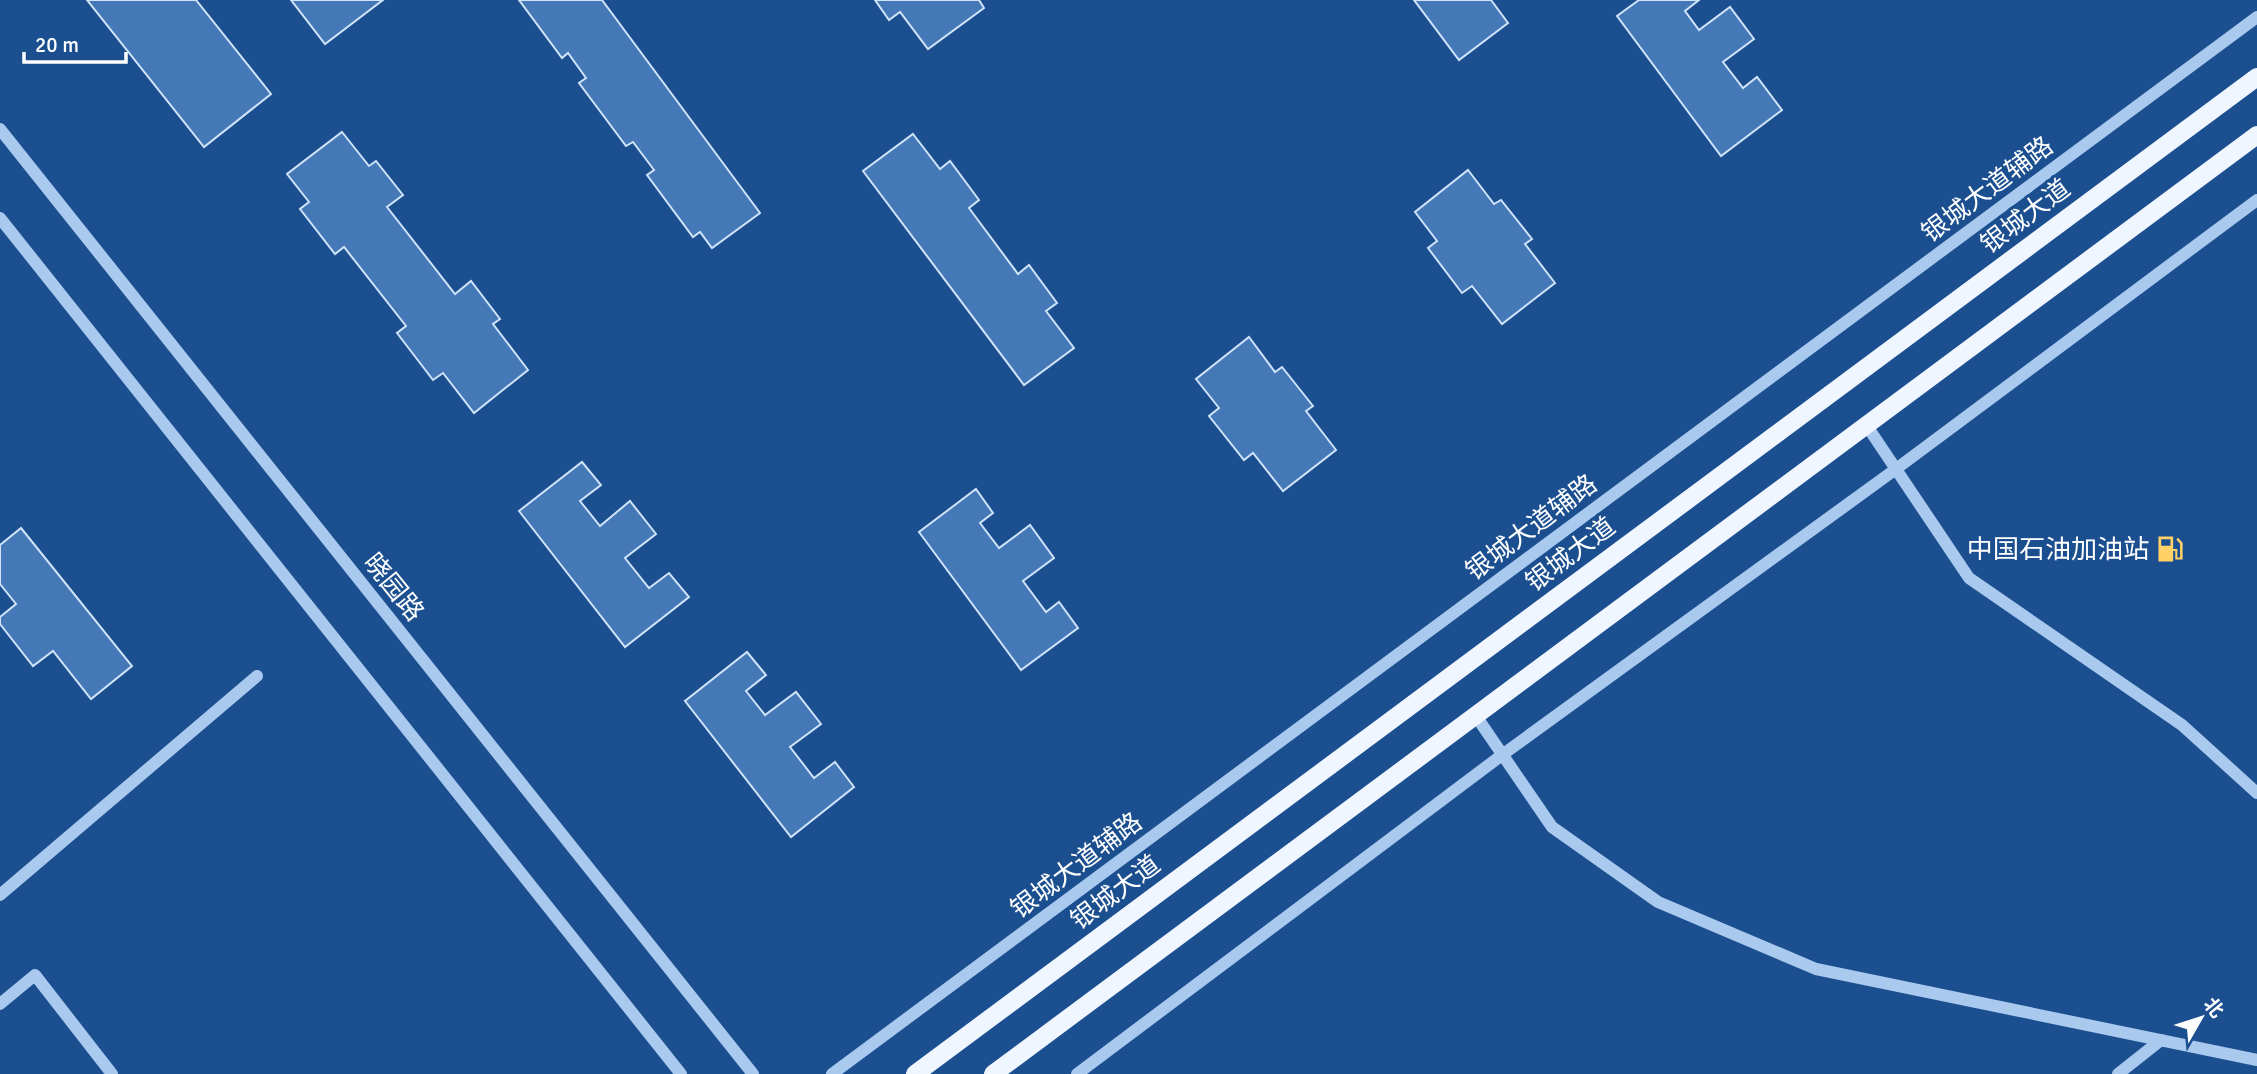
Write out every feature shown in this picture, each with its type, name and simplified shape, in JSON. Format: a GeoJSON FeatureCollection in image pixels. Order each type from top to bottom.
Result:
{"type":"FeatureCollection","features":[{"type":"Feature","properties":{"kind":"main road","name":"银城大道"},"geometry":{"type":"LineString","coordinates":[[915,1074],[2257,77]]}},
{"type":"Feature","properties":{"kind":"main road"},"geometry":{"type":"LineString","coordinates":[[993,1074],[2257,135]]}},
{"type":"Feature","properties":{"kind":"street","name":"银城大道辅路"},"geometry":{"type":"LineString","coordinates":[[832,1074],[2257,17]]}},
{"type":"Feature","properties":{"kind":"street","name":"晓园路"},"geometry":{"type":"LineString","coordinates":[[0,129],[753,1074]]}},
{"type":"Feature","properties":{"kind":"street"},"geometry":{"type":"LineString","coordinates":[[1077,1074],[1502,755],[1896,469],[2257,200]]}},
{"type":"Feature","properties":{"kind":"street"},"geometry":{"type":"LineString","coordinates":[[0,218],[681,1074]]}},
{"type":"Feature","properties":{"kind":"street"},"geometry":{"type":"LineString","coordinates":[[1867,426],[1969,578],[2182,725],[2257,793]]}},
{"type":"Feature","properties":{"kind":"street"},"geometry":{"type":"LineString","coordinates":[[0,895],[257,676]]}},
{"type":"Feature","properties":{"kind":"street"},"geometry":{"type":"LineString","coordinates":[[1476,716],[1552,827],[1658,902],[1816,969],[2257,1060]]}},
{"type":"Feature","properties":{"kind":"street"},"geometry":{"type":"LineString","coordinates":[[0,1004],[35,975],[112,1074]]}},
{"type":"Feature","properties":{"kind":"street"},"geometry":{"type":"LineString","coordinates":[[2118,1074],[2161,1040]]}},
{"type":"Feature","properties":{"kind":"building"},"geometry":{"type":"Polygon","coordinates":[[[87,0],[196,0],[271,94],[204,147],[87,0]]]}},
{"type":"Feature","properties":{"kind":"building"},"geometry":{"type":"Polygon","coordinates":[[[291,0],[383,0],[325,44],[291,0]]]}},
{"type":"Feature","properties":{"kind":"building"},"geometry":{"type":"Polygon","coordinates":[[[519,0],[602,0],[760,213],[712,248],[700,232],[693,237],[647,175],[654,170],[633,142],[626,146],[579,83],[586,78],[568,53],[562,58],[519,0]]]}},
{"type":"Feature","properties":{"kind":"building"},"geometry":{"type":"Polygon","coordinates":[[[875,0],[979,0],[984,8],[928,49],[900,12],[889,20],[875,0]]]}},
{"type":"Feature","properties":{"kind":"building"},"geometry":{"type":"Polygon","coordinates":[[[1414,0],[1491,0],[1508,23],[1459,60],[1414,0]]]}},
{"type":"Feature","properties":{"kind":"building"},"geometry":{"type":"Polygon","coordinates":[[[1639,0],[1699,0],[1685,11],[1699,30],[1730,7],[1754,39],[1723,62],[1743,88],[1757,77],[1782,110],[1721,156],[1617,16],[1639,0]]]}},
{"type":"Feature","properties":{"kind":"building"},"geometry":{"type":"Polygon","coordinates":[[[342,132],[369,166],[376,161],[403,195],[387,207],[455,294],[471,281],[500,319],[493,324],[528,370],[474,413],[443,373],[433,380],[397,333],[406,326],[344,247],[335,254],[300,209],[309,202],[287,174],[342,132]]]}},
{"type":"Feature","properties":{"kind":"building"},"geometry":{"type":"Polygon","coordinates":[[[913,134],[940,169],[950,161],[979,200],[969,208],[1018,274],[1029,265],[1057,303],[1046,311],[1074,348],[1024,385],[863,171],[913,134]]]}},
{"type":"Feature","properties":{"kind":"building"},"geometry":{"type":"Polygon","coordinates":[[[1468,170],[1494,204],[1501,200],[1532,239],[1525,244],[1555,283],[1502,324],[1472,286],[1462,293],[1428,248],[1437,241],[1415,212],[1468,170]]]}},
{"type":"Feature","properties":{"kind":"building"},"geometry":{"type":"Polygon","coordinates":[[[1249,337],[1275,372],[1282,367],[1313,406],[1306,411],[1336,450],[1283,491],[1253,453],[1244,460],[1209,416],[1219,408],[1196,379],[1249,337]]]}},
{"type":"Feature","properties":{"kind":"building"},"geometry":{"type":"Polygon","coordinates":[[[582,462],[601,485],[580,501],[600,526],[630,501],[656,534],[625,558],[649,588],[669,573],[689,597],[625,647],[519,511],[582,462]]]}},
{"type":"Feature","properties":{"kind":"building"},"geometry":{"type":"Polygon","coordinates":[[[976,489],[993,513],[980,523],[999,548],[1030,525],[1054,558],[1023,581],[1046,612],[1059,602],[1078,628],[1021,670],[919,532],[976,489]]]}},
{"type":"Feature","properties":{"kind":"building"},"geometry":{"type":"Polygon","coordinates":[[[21,528],[132,666],[91,699],[53,651],[33,666],[0,624],[0,617],[16,604],[0,584],[0,545],[21,528]]]}},
{"type":"Feature","properties":{"kind":"building"},"geometry":{"type":"Polygon","coordinates":[[[747,652],[766,675],[746,691],[765,715],[796,692],[821,724],[790,747],[814,778],[835,762],[854,787],[791,837],[685,701],[747,652]]]}},
{"type":"Feature","properties":{"kind":"place","name":"中国石油加油站"},"geometry":{"type":"Point","coordinates":[2170,549]}}]}
